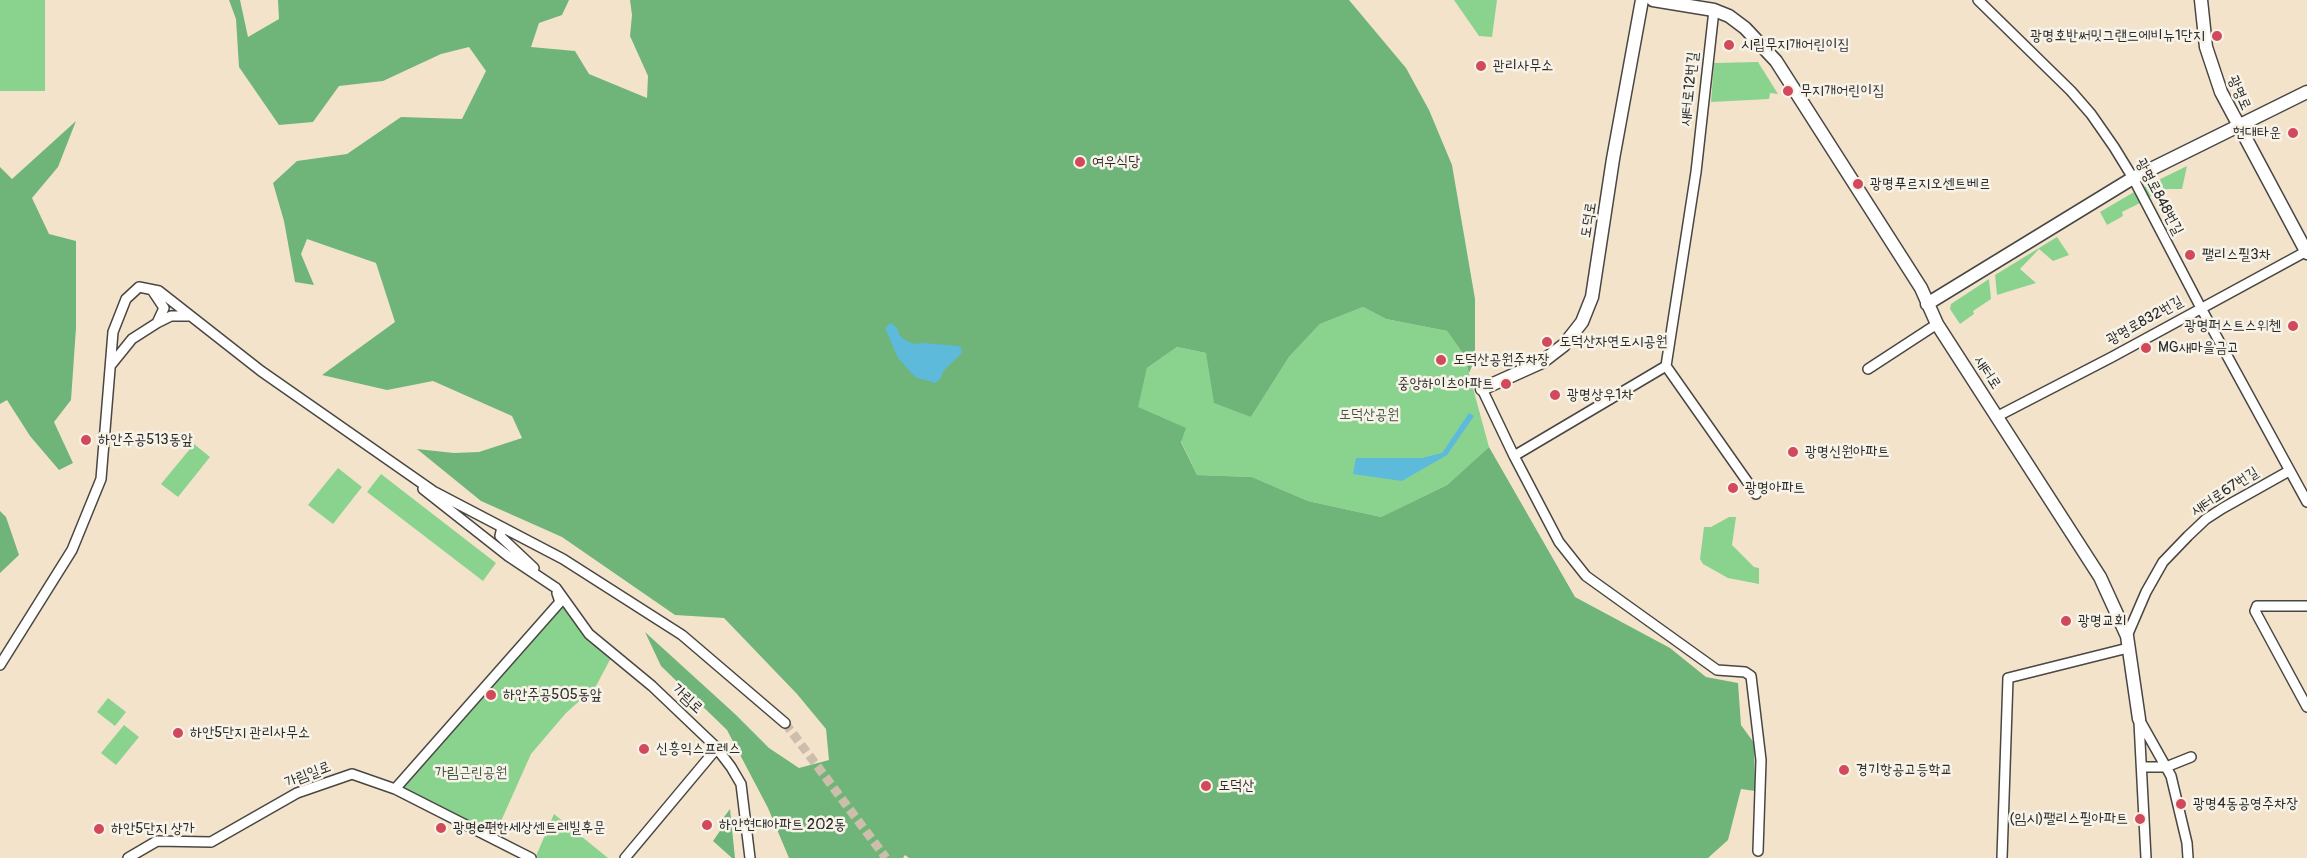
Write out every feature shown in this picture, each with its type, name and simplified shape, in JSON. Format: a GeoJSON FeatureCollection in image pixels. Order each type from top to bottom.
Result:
{"type":"FeatureCollection","features":[{"type":"Feature","properties":{"kind":"street","name":"도덕로"},"geometry":{"type":"LineString","coordinates":[[1482,389],[1542,362],[1564,345],[1585,313],[1592,297],[1613,159],[1642,0]]}},
{"type":"Feature","properties":{"kind":"street","name":"새터로"},"geometry":{"type":"LineString","coordinates":[[1653,0],[1714,10],[1729,16],[1745,28],[1776,61],[1921,288],[1937,324],[2100,577],[2127,642],[2139,720],[2146,858]]}},
{"type":"Feature","properties":{"kind":"street","name":"광명로848번길"},"geometry":{"type":"LineString","coordinates":[[1978,0],[2072,90],[2091,114],[2133,178],[2307,502]]}},
{"type":"Feature","properties":{"kind":"street","name":"광명로"},"geometry":{"type":"LineString","coordinates":[[2201,0],[2203,27],[2212,70],[2238,128],[2307,252]]}},
{"type":"Feature","properties":{"kind":"street","name":"새터로12번길"},"geometry":{"type":"LineString","coordinates":[[1666,366],[1696,172],[1714,10]]}},
{"type":"Feature","properties":{"kind":"street"},"geometry":{"type":"LineString","coordinates":[[1927,304],[2133,178],[2307,92]]}},
{"type":"Feature","properties":{"kind":"street","name":"광명로832번길"},"geometry":{"type":"LineString","coordinates":[[1998,416],[2307,252]]}},
{"type":"Feature","properties":{"kind":"street"},"geometry":{"type":"LineString","coordinates":[[0,665],[72,550],[101,479],[112,332],[126,299],[139,287],[159,291],[261,371],[433,491],[563,559],[682,635],[784,723]]}},
{"type":"Feature","properties":{"kind":"street"},"geometry":{"type":"LineString","coordinates":[[152,290],[164,308],[158,323]]}},
{"type":"Feature","properties":{"kind":"street"},"geometry":{"type":"LineString","coordinates":[[111,365],[132,339],[171,316],[189,316]]}},
{"type":"Feature","properties":{"kind":"street"},"geometry":{"type":"LineString","coordinates":[[1868,369],[1937,324]]}},
{"type":"Feature","properties":{"kind":"street"},"geometry":{"type":"LineString","coordinates":[[1514,456],[1666,366],[1756,494]]}},
{"type":"Feature","properties":{"kind":"street"},"geometry":{"type":"LineString","coordinates":[[1482,389],[1559,542],[1586,576],[1717,670],[1746,672],[1751,676],[1761,760],[1758,851]]}},
{"type":"Feature","properties":{"kind":"street"},"geometry":{"type":"LineString","coordinates":[[396,465],[435,501],[508,556],[556,588]]}},
{"type":"Feature","properties":{"kind":"street","name":"새터로67번길"},"geometry":{"type":"LineString","coordinates":[[2127,642],[2146,592],[2163,562],[2206,519],[2289,471]]}},
{"type":"Feature","properties":{"kind":"street"},"geometry":{"type":"LineString","coordinates":[[395,789],[560,602],[556,588],[500,536],[502,527]]}},
{"type":"Feature","properties":{"kind":"street","name":"가림로"},"geometry":{"type":"LineString","coordinates":[[556,588],[589,634],[652,686],[717,748],[731,767],[741,784],[750,858]]}},
{"type":"Feature","properties":{"kind":"street"},"geometry":{"type":"LineString","coordinates":[[2307,606],[2257,606],[2255,611],[2307,707]]}},
{"type":"Feature","properties":{"kind":"street"},"geometry":{"type":"LineString","coordinates":[[2002,858],[2008,678],[2127,642]]}},
{"type":"Feature","properties":{"kind":"street"},"geometry":{"type":"LineString","coordinates":[[2139,720],[2171,776],[2180,808],[2188,858]]}},
{"type":"Feature","properties":{"kind":"street"},"geometry":{"type":"LineString","coordinates":[[2140,745],[2146,742],[2154,745]]}},
{"type":"Feature","properties":{"kind":"street"},"geometry":{"type":"LineString","coordinates":[[625,858],[717,748]]}},
{"type":"Feature","properties":{"kind":"street"},"geometry":{"type":"LineString","coordinates":[[2142,767],[2166,767],[2191,757]]}},
{"type":"Feature","properties":{"kind":"street","name":"가림일로"},"geometry":{"type":"LineString","coordinates":[[128,858],[157,841],[212,842],[297,793],[352,774],[395,789],[531,858]]}},
{"type":"Feature","properties":{"kind":"green space"},"geometry":{"type":"Polygon","coordinates":[[[0,0],[45,0],[45,91],[0,91],[0,0]]]}},
{"type":"Feature","properties":{"kind":"green space"},"geometry":{"type":"Polygon","coordinates":[[[229,0],[240,0],[248,37],[279,19],[278,0],[569,0],[562,15],[539,23],[531,47],[575,51],[589,74],[647,98],[648,76],[630,36],[632,15],[630,0],[1349,0],[1406,68],[1429,110],[1452,165],[1475,299],[1475,359],[1469,373],[1464,355],[1447,331],[1386,319],[1363,307],[1320,324],[1289,357],[1251,417],[1214,403],[1206,353],[1177,347],[1147,368],[1138,407],[1186,428],[1181,442],[1197,475],[1252,477],[1308,501],[1381,517],[1447,485],[1489,447],[1575,597],[1670,648],[1706,677],[1738,683],[1741,725],[1754,743],[1755,791],[1741,789],[1728,840],[1708,858],[909,858],[905,855],[903,858],[789,858],[768,808],[727,730],[661,666],[645,632],[769,748],[799,768],[829,760],[826,729],[797,694],[724,618],[675,615],[562,537],[481,501],[417,449],[454,453],[479,452],[522,438],[512,416],[433,381],[387,390],[322,375],[395,322],[376,263],[307,239],[301,254],[314,285],[295,282],[284,221],[273,183],[297,161],[347,154],[401,117],[462,119],[486,71],[469,47],[441,54],[383,81],[339,86],[313,122],[279,125],[239,67],[236,19],[229,0]]]}},
{"type":"Feature","properties":{"kind":"green space"},"geometry":{"type":"Polygon","coordinates":[[[1454,0],[1497,0],[1492,37],[1479,36],[1454,0]]]}},
{"type":"Feature","properties":{"kind":"green space"},"geometry":{"type":"Polygon","coordinates":[[[1758,62],[1778,94],[1770,93],[1769,99],[1711,102],[1714,63],[1758,62]]]}},
{"type":"Feature","properties":{"kind":"green space"},"geometry":{"type":"Polygon","coordinates":[[[76,121],[58,167],[32,198],[49,234],[76,241],[76,328],[71,400],[54,422],[73,463],[59,470],[30,436],[7,400],[0,404],[0,167],[12,179],[76,121]]]}},
{"type":"Feature","properties":{"kind":"green space"},"geometry":{"type":"Polygon","coordinates":[[[2187,166],[2182,189],[2167,189],[2149,197],[2144,187],[2187,166]]]}},
{"type":"Feature","properties":{"kind":"green space"},"geometry":{"type":"Polygon","coordinates":[[[2134,192],[2140,203],[2122,212],[2123,216],[2107,225],[2100,212],[2134,192]]]}},
{"type":"Feature","properties":{"kind":"green space"},"geometry":{"type":"Polygon","coordinates":[[[2057,237],[2069,255],[2053,261],[2039,249],[2020,269],[2036,283],[1997,295],[1995,275],[2057,237]]]}},
{"type":"Feature","properties":{"kind":"green space"},"geometry":{"type":"Polygon","coordinates":[[[1989,279],[1991,299],[1973,311],[1974,314],[1960,324],[1950,309],[1951,304],[1989,279]]]}},
{"type":"Feature","properties":{"kind":"green space","name":"도덕산공원"},"geometry":{"type":"Polygon","coordinates":[[[1363,307],[1386,319],[1447,331],[1464,355],[1489,447],[1447,485],[1381,517],[1308,501],[1252,477],[1197,475],[1181,441],[1137,407],[1147,368],[1177,347],[1206,353],[1251,417],[1289,357],[1320,324],[1363,307]]]}},
{"type":"Feature","properties":{"kind":"green space"},"geometry":{"type":"Polygon","coordinates":[[[194,444],[210,457],[178,497],[161,484],[194,444]]]}},
{"type":"Feature","properties":{"kind":"green space"},"geometry":{"type":"Polygon","coordinates":[[[338,468],[362,487],[333,524],[308,505],[338,468]]]}},
{"type":"Feature","properties":{"kind":"green space"},"geometry":{"type":"Polygon","coordinates":[[[381,474],[496,563],[483,581],[367,492],[381,474]]]}},
{"type":"Feature","properties":{"kind":"green space"},"geometry":{"type":"Polygon","coordinates":[[[0,511],[6,517],[19,555],[0,573],[0,511]]]}},
{"type":"Feature","properties":{"kind":"green space"},"geometry":{"type":"Polygon","coordinates":[[[1729,517],[1736,517],[1732,545],[1754,567],[1759,568],[1759,584],[1728,578],[1703,564],[1700,559],[1704,527],[1711,527],[1729,517]]]}},
{"type":"Feature","properties":{"kind":"green space","name":"가림근린공원"},"geometry":{"type":"Polygon","coordinates":[[[560,602],[589,634],[613,654],[596,686],[566,713],[531,754],[493,839],[395,789],[560,602]]]}},
{"type":"Feature","properties":{"kind":"green space"},"geometry":{"type":"Polygon","coordinates":[[[108,698],[126,712],[115,726],[97,712],[108,698]]]}},
{"type":"Feature","properties":{"kind":"green space"},"geometry":{"type":"Polygon","coordinates":[[[124,725],[139,737],[116,765],[101,753],[124,725]]]}},
{"type":"Feature","properties":{"kind":"green space"},"geometry":{"type":"Polygon","coordinates":[[[730,809],[735,858],[732,858],[713,841],[722,828],[718,825],[730,809]]]}},
{"type":"Feature","properties":{"kind":"green space"},"geometry":{"type":"Polygon","coordinates":[[[554,814],[608,858],[538,858],[536,856],[554,814]]]}},
{"type":"Feature","properties":{"kind":"water"},"geometry":{"type":"Polygon","coordinates":[[[891,323],[898,329],[899,335],[914,344],[959,346],[962,350],[961,354],[944,370],[940,379],[935,383],[915,377],[898,358],[885,328],[891,323]]]}},
{"type":"Feature","properties":{"kind":"water"},"geometry":{"type":"Polygon","coordinates":[[[1469,413],[1474,416],[1447,455],[1402,481],[1353,474],[1356,458],[1422,458],[1442,453],[1469,413]]]}},
{"type":"Feature","properties":{"kind":"tunnel"},"geometry":{"type":"LineString","coordinates":[[785,723],[886,858]]}},
{"type":"Feature","properties":{"kind":"place","name":"광명호반써밋그랜드에비뉴1단지"},"geometry":{"type":"Point","coordinates":[2217,36]}},
{"type":"Feature","properties":{"kind":"place","name":"시립무지개어린이집"},"geometry":{"type":"Point","coordinates":[1729,45]}},
{"type":"Feature","properties":{"kind":"place","name":"관리사무소"},"geometry":{"type":"Point","coordinates":[1481,66]}},
{"type":"Feature","properties":{"kind":"place","name":"무지개어린이집"},"geometry":{"type":"Point","coordinates":[1788,91]}},
{"type":"Feature","properties":{"kind":"place","name":"현대타운"},"geometry":{"type":"Point","coordinates":[2293,133]}},
{"type":"Feature","properties":{"kind":"place","name":"여우식당"},"geometry":{"type":"Point","coordinates":[1080,162]}},
{"type":"Feature","properties":{"kind":"place","name":"광명푸르지오센트베르"},"geometry":{"type":"Point","coordinates":[1858,184]}},
{"type":"Feature","properties":{"kind":"place","name":"팰리스필3차"},"geometry":{"type":"Point","coordinates":[2190,255]}},
{"type":"Feature","properties":{"kind":"place","name":"광명퍼스트스위첸"},"geometry":{"type":"Point","coordinates":[2293,326]}},
{"type":"Feature","properties":{"kind":"place","name":"도덕산자연도시공원"},"geometry":{"type":"Point","coordinates":[1547,342]}},
{"type":"Feature","properties":{"kind":"place","name":"MG새마을금고"},"geometry":{"type":"Point","coordinates":[2146,348]}},
{"type":"Feature","properties":{"kind":"place","name":"도덕산공원주차장"},"geometry":{"type":"Point","coordinates":[1441,360]}},
{"type":"Feature","properties":{"kind":"place","name":"중앙하이츠아파트"},"geometry":{"type":"Point","coordinates":[1506,384]}},
{"type":"Feature","properties":{"kind":"place","name":"광명상우1차"},"geometry":{"type":"Point","coordinates":[1555,395]}},
{"type":"Feature","properties":{"kind":"place","name":"하안주공513동앞"},"geometry":{"type":"Point","coordinates":[86,440]}},
{"type":"Feature","properties":{"kind":"place","name":"광명신원아파트"},"geometry":{"type":"Point","coordinates":[1793,452]}},
{"type":"Feature","properties":{"kind":"place","name":"광명아파트"},"geometry":{"type":"Point","coordinates":[1733,488]}},
{"type":"Feature","properties":{"kind":"place","name":"광명교회"},"geometry":{"type":"Point","coordinates":[2066,621]}},
{"type":"Feature","properties":{"kind":"place","name":"하안주공505동앞"},"geometry":{"type":"Point","coordinates":[491,695]}},
{"type":"Feature","properties":{"kind":"place","name":"하안5단지 관리사무소"},"geometry":{"type":"Point","coordinates":[178,733]}},
{"type":"Feature","properties":{"kind":"place","name":"신흥익스프레스"},"geometry":{"type":"Point","coordinates":[644,749]}},
{"type":"Feature","properties":{"kind":"place","name":"경기항공고등학교"},"geometry":{"type":"Point","coordinates":[1844,770]}},
{"type":"Feature","properties":{"kind":"place","name":"도덕산"},"geometry":{"type":"Point","coordinates":[1206,786]}},
{"type":"Feature","properties":{"kind":"place","name":"광명4동공영주차장"},"geometry":{"type":"Point","coordinates":[2181,804]}},
{"type":"Feature","properties":{"kind":"place","name":"(임시)팰리스필아파트"},"geometry":{"type":"Point","coordinates":[2140,819]}},
{"type":"Feature","properties":{"kind":"place","name":"하안현대아파트 202동"},"geometry":{"type":"Point","coordinates":[707,825]}},
{"type":"Feature","properties":{"kind":"place","name":"광명e편한세상센트레빌후문"},"geometry":{"type":"Point","coordinates":[441,828]}},
{"type":"Feature","properties":{"kind":"place","name":"하안5단지 상가"},"geometry":{"type":"Point","coordinates":[99,829]}}]}
